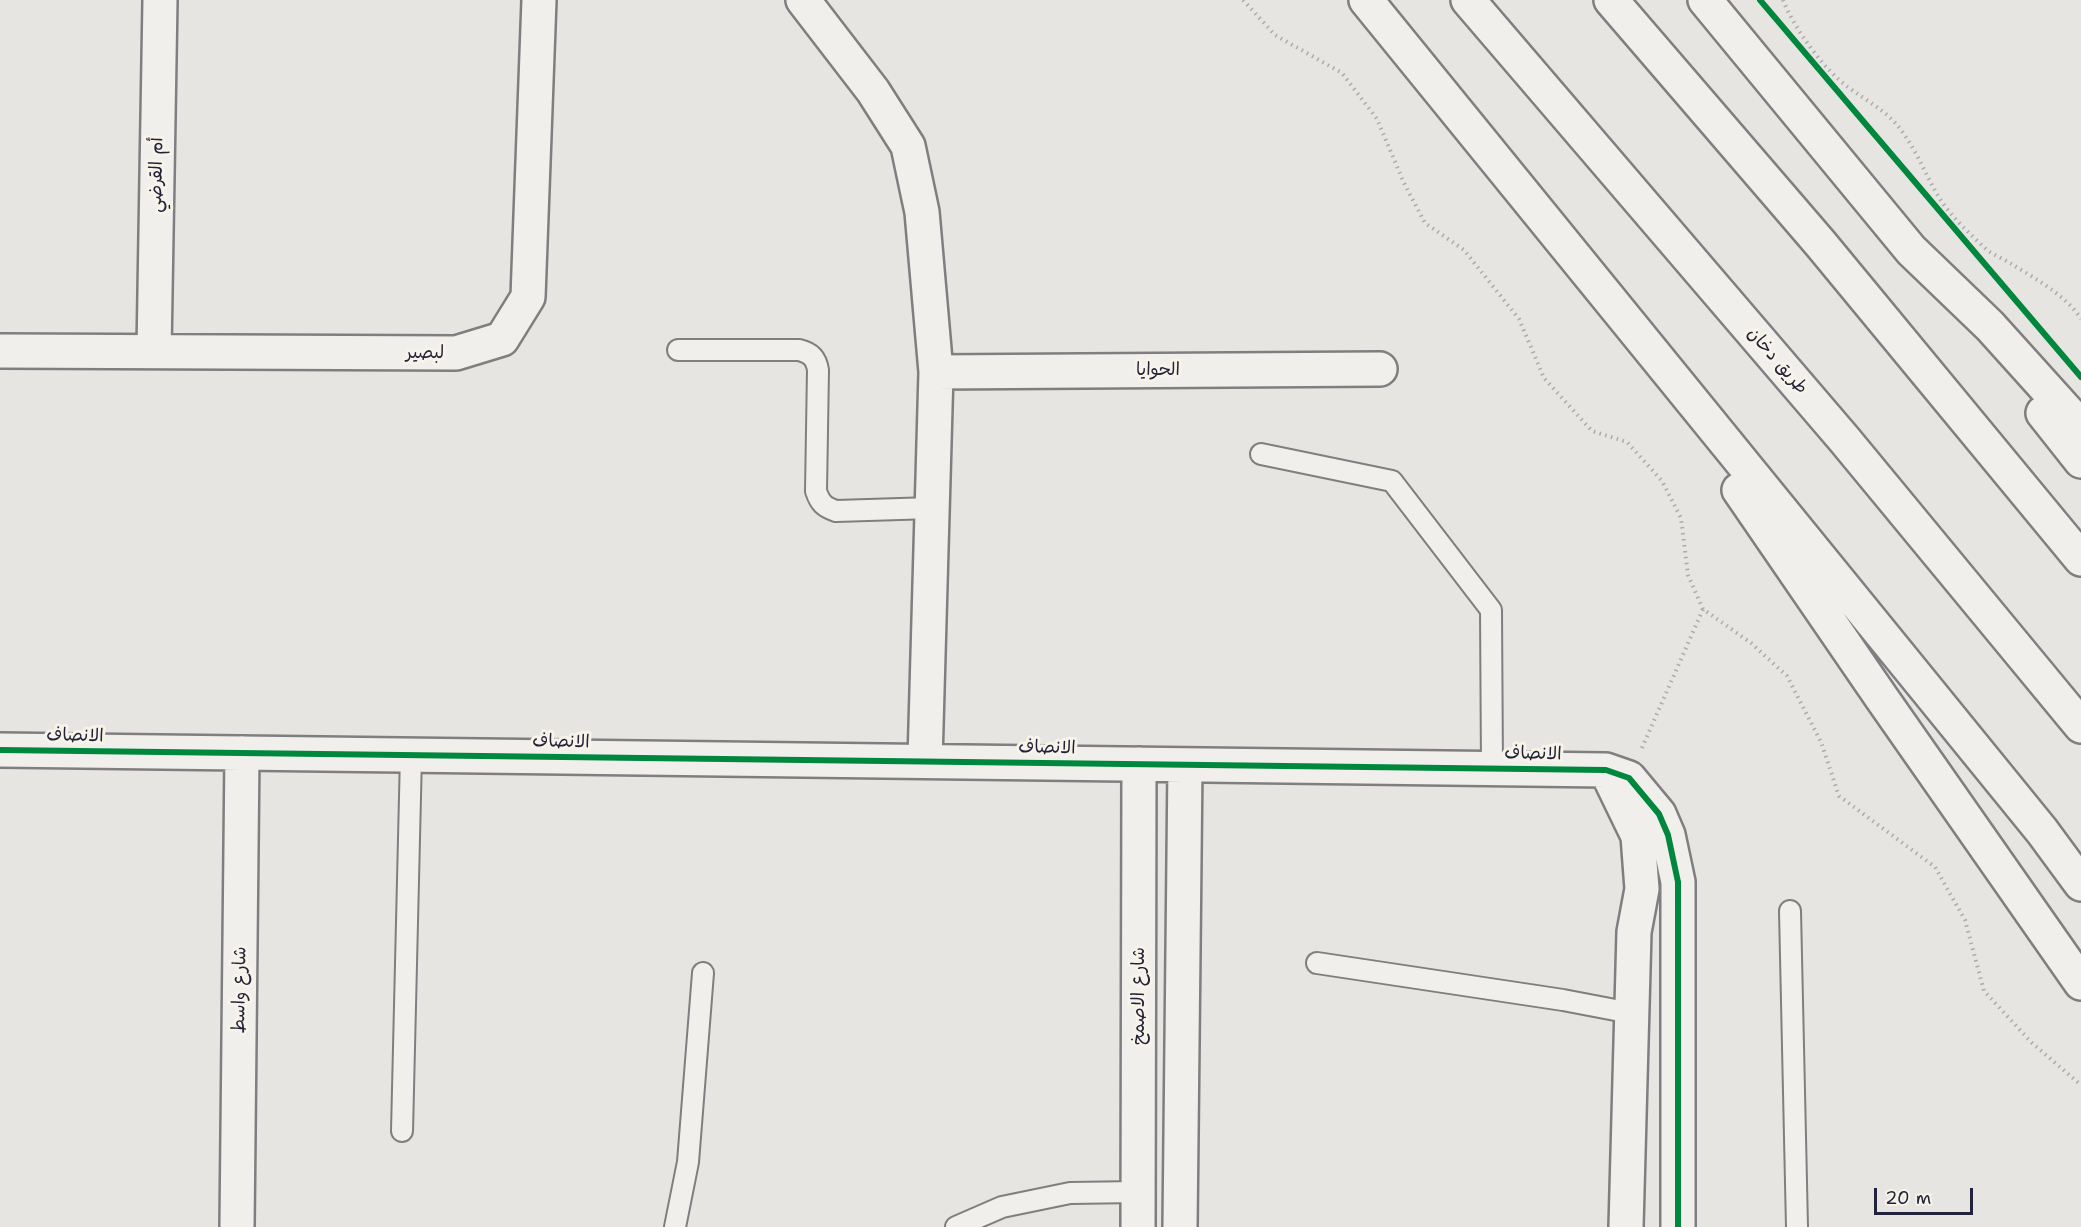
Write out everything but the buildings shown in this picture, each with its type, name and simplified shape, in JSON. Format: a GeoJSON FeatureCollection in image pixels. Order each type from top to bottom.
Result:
{"type":"FeatureCollection","features":[{"type":"Feature","properties":{"kind":"street","name":"أم القرضي"},"geometry":{"type":"LineString","coordinates":[[154,351],[160,0]]}},
{"type":"Feature","properties":{"kind":"street","name":"لبصير"},"geometry":{"type":"LineString","coordinates":[[0,351],[456,353],[502,339],[528,297],[539,0]]}},
{"type":"Feature","properties":{"kind":"street"},"geometry":{"type":"LineString","coordinates":[[802,0],[873,91],[908,146],[921,212],[936,372],[925,761]]}},
{"type":"Feature","properties":{"kind":"street"},"geometry":{"type":"LineString","coordinates":[[1366,0],[2042,831],[2081,884]]}},
{"type":"Feature","properties":{"kind":"street","name":"طريق دخان"},"geometry":{"type":"LineString","coordinates":[[1468,0],[1844,439],[2081,726]]}},
{"type":"Feature","properties":{"kind":"street"},"geometry":{"type":"LineString","coordinates":[[1611,0],[1820,243],[2081,559]]}},
{"type":"Feature","properties":{"kind":"street"},"geometry":{"type":"LineString","coordinates":[[1705,0],[2081,461]]}},
{"type":"Feature","properties":{"kind":"street"},"geometry":{"type":"LineString","coordinates":[[1911,250],[1990,326],[2081,427]]}},
{"type":"Feature","properties":{"kind":"street"},"geometry":{"type":"LineString","coordinates":[[1606,295],[1881,697],[2081,982]]}},
{"type":"Feature","properties":{"kind":"street","name":"الحوايا"},"geometry":{"type":"LineString","coordinates":[[936,372],[1380,369]]}},
{"type":"Feature","properties":{"kind":"street","name":"الانصاف"},"geometry":{"type":"LineString","coordinates":[[0,750],[1492,769],[1617,774]]}},
{"type":"Feature","properties":{"kind":"street","name":"شارع واسط"},"geometry":{"type":"LineString","coordinates":[[237,1227],[242,753]]}},
{"type":"Feature","properties":{"kind":"street","name":"شارع الاصمخ"},"geometry":{"type":"LineString","coordinates":[[1138,1227],[1140,764]]}},
{"type":"Feature","properties":{"kind":"street"},"geometry":{"type":"LineString","coordinates":[[1180,1227],[1185,765]]}},
{"type":"Feature","properties":{"kind":"street"},"geometry":{"type":"LineString","coordinates":[[1617,774],[1638,836],[1642,889],[1634,932],[1626,1227]]}},
{"type":"Feature","properties":{"kind":"street"},"geometry":{"type":"LineString","coordinates":[[1617,774],[1659,814],[1668,835],[1678,882],[1678,1227]]}},
{"type":"Feature","properties":{"kind":"lane"},"geometry":{"type":"LineString","coordinates":[[678,350],[799,350],[809,352],[816,360],[818,370],[816,491],[819,501],[826,508],[836,511],[932,508]]}},
{"type":"Feature","properties":{"kind":"lane"},"geometry":{"type":"LineString","coordinates":[[1261,454],[1392,481],[1491,610],[1492,769]]}},
{"type":"Feature","properties":{"kind":"lane"},"geometry":{"type":"LineString","coordinates":[[402,1131],[411,755]]}},
{"type":"Feature","properties":{"kind":"lane"},"geometry":{"type":"LineString","coordinates":[[1790,911],[1797,1227]]}},
{"type":"Feature","properties":{"kind":"lane"},"geometry":{"type":"LineString","coordinates":[[1317,963],[1563,1000],[1631,1013]]}},
{"type":"Feature","properties":{"kind":"lane"},"geometry":{"type":"LineString","coordinates":[[675,1227],[688,1162],[703,973]]}},
{"type":"Feature","properties":{"kind":"lane"},"geometry":{"type":"LineString","coordinates":[[956,1227],[1002,1207],[1070,1193],[1138,1192]]}},
{"type":"Feature","properties":{"kind":"path"},"geometry":{"type":"LineString","coordinates":[[1243,0],[1275,35],[1342,73],[1377,119],[1404,183],[1425,223],[1464,250],[1519,319],[1544,378],[1592,431],[1627,442],[1662,481],[1681,518],[1688,575],[1703,609],[1751,643],[1787,676],[1821,742],[1839,796],[1935,867],[1965,920],[1984,991],[2032,1042],[2081,1085]]}},
{"type":"Feature","properties":{"kind":"path"},"geometry":{"type":"LineString","coordinates":[[1783,0],[1788,12],[1821,60],[1847,86],[1875,104],[1901,130],[1918,156],[1938,197],[1953,216],[1989,251],[2055,293],[2076,311],[2081,319]]}},
{"type":"Feature","properties":{"kind":"path"},"geometry":{"type":"LineString","coordinates":[[1806,54],[1829,81]]}},
{"type":"Feature","properties":{"kind":"path"},"geometry":{"type":"LineString","coordinates":[[1936,207],[1959,234]]}},
{"type":"Feature","properties":{"kind":"path"},"geometry":{"type":"LineString","coordinates":[[1617,774],[1703,609]]}},
{"type":"Feature","properties":{"kind":"cycle path"},"geometry":{"type":"LineString","coordinates":[[1760,0],[2081,377]]}},
{"type":"Feature","properties":{"kind":"cycle path"},"geometry":{"type":"LineString","coordinates":[[0,750],[1606,770],[1629,778],[1659,814],[1668,835],[1678,882],[1678,1227]]}}]}
